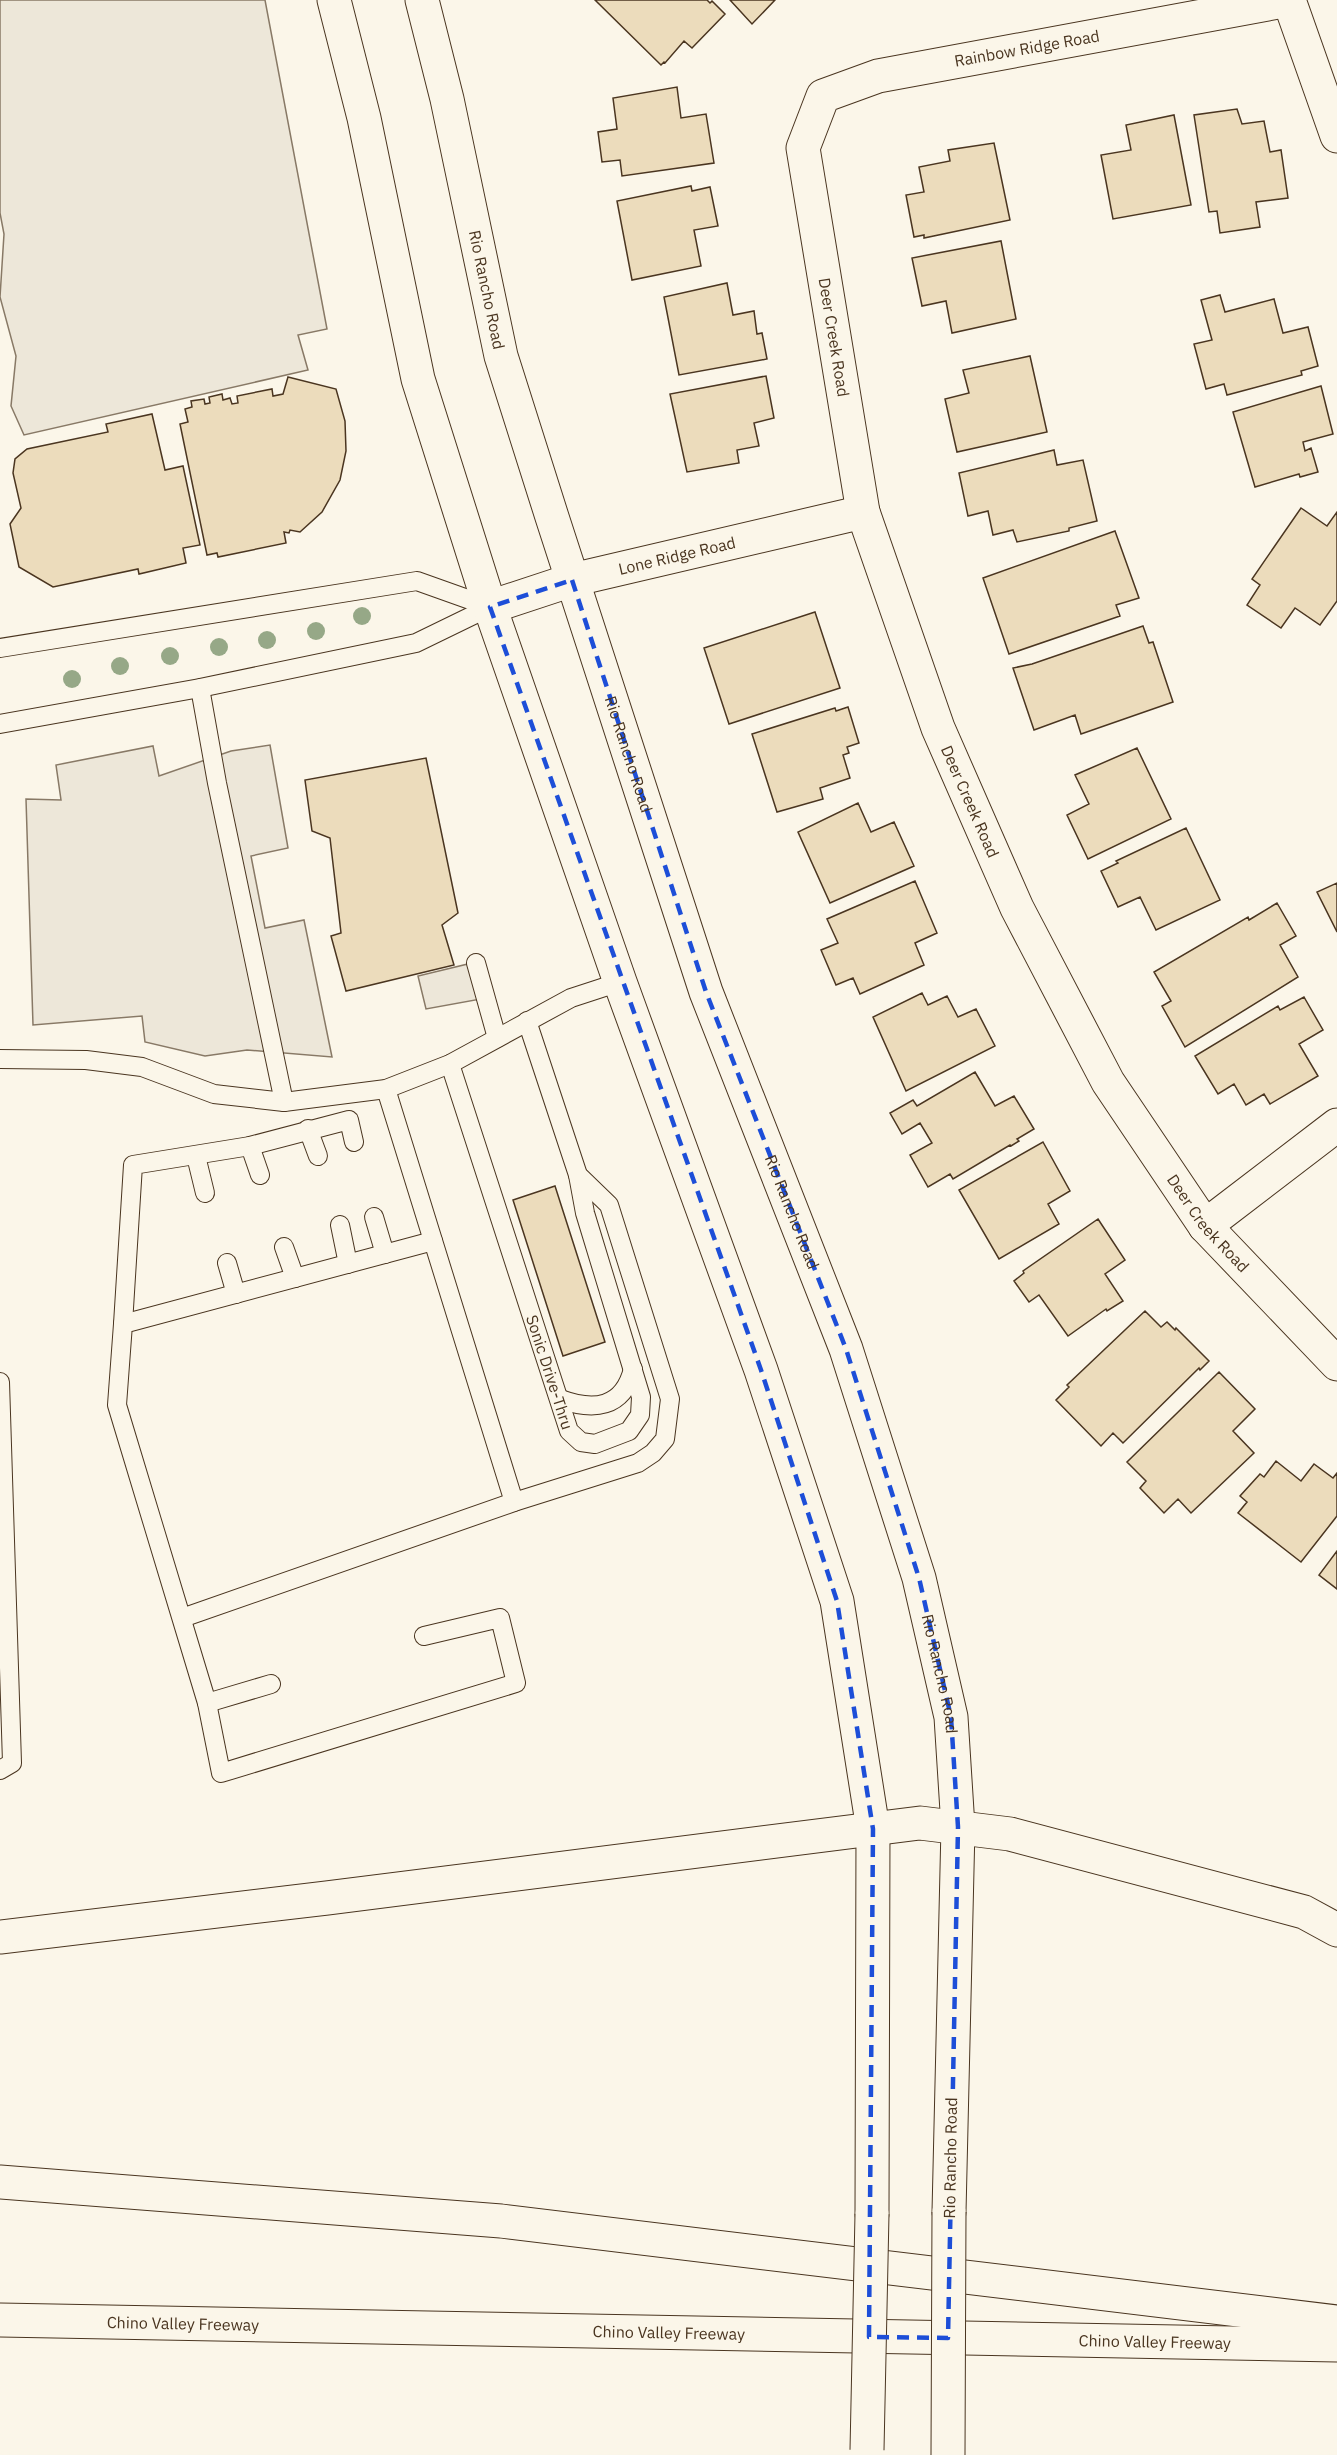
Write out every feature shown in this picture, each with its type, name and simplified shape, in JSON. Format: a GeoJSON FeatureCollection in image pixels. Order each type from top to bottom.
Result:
{"type":"FeatureCollection","features":[{"type":"Feature","properties":{"kind":"main road"},"geometry":{"type":"LineString","coordinates":[[334,0],[363,118],[418,379],[490,607],[620,982],[761,1370],[837,1601],[873,1829],[872,2214],[867,2455]]}},
{"type":"Feature","properties":{"kind":"main road","name":"Rio Rancho Road"},"geometry":{"type":"LineString","coordinates":[[422,0],[447,99],[501,356],[706,992],[846,1349],[920,1578],[951,1717],[958,1827],[949,2212],[948,2455]]}},
{"type":"Feature","properties":{"kind":"main road"},"geometry":{"type":"LineString","coordinates":[[1289,0],[1337,136]]}},
{"type":"Feature","properties":{"kind":"main road","name":"Rainbow Ridge Road"},"geometry":{"type":"LineString","coordinates":[[803,148],[823,96],[878,76],[1289,0]]}},
{"type":"Feature","properties":{"kind":"main road","name":"Deer Creek Road"},"geometry":{"type":"LineString","coordinates":[[803,148],[863,512],[938,728],[1017,908],[1108,1082],[1205,1226],[1337,1364]]}},
{"type":"Feature","properties":{"kind":"main road","name":"Lone Ridge Road"},"geometry":{"type":"LineString","coordinates":[[490,607],[572,580],[863,512]]}},
{"type":"Feature","properties":{"kind":"main road"},"geometry":{"type":"LineString","coordinates":[[1205,1226],[1337,1125]]}},
{"type":"Feature","properties":{"kind":"main road"},"geometry":{"type":"LineString","coordinates":[[0,1937],[920,1823],[1010,1834],[1304,1912],[1337,1930]]}},
{"type":"Feature","properties":{"kind":"main road"},"geometry":{"type":"LineString","coordinates":[[0,2182],[501,2221],[1337,2322]]}},
{"type":"Feature","properties":{"kind":"main road","name":"Chino Valley Freeway"},"geometry":{"type":"LineString","coordinates":[[0,2320],[1337,2345]]}},
{"type":"Feature","properties":{"kind":"lane"},"geometry":{"type":"LineString","coordinates":[[0,648],[417,581],[490,607]]}},
{"type":"Feature","properties":{"kind":"lane"},"geometry":{"type":"LineString","coordinates":[[0,724],[200,688],[416,643],[490,607]]}},
{"type":"Feature","properties":{"kind":"lane"},"geometry":{"type":"LineString","coordinates":[[200,688],[217,783],[284,1102]]}},
{"type":"Feature","properties":{"kind":"lane"},"geometry":{"type":"LineString","coordinates":[[476,963],[497,1038]]}},
{"type":"Feature","properties":{"kind":"lane"},"geometry":{"type":"LineString","coordinates":[[0,1059],[86,1060],[142,1068],[214,1094],[284,1102],[386,1089],[450,1064],[571,998],[620,982]]}},
{"type":"Feature","properties":{"kind":"lane","name":"Sonic Drive-Thru"},"geometry":{"type":"LineString","coordinates":[[450,1064],[569,1431],[581,1442],[595,1444],[629,1431],[640,1414],[641,1397],[585,1213],[578,1174],[526,1021]]}},
{"type":"Feature","properties":{"kind":"lane"},"geometry":{"type":"LineString","coordinates":[[386,1089],[514,1502]]}},
{"type":"Feature","properties":{"kind":"lane"},"geometry":{"type":"LineString","coordinates":[[354,1142],[349,1120],[250,1146],[133,1165],[117,1405],[207,1703],[221,1773],[516,1683],[500,1618],[424,1636]]}},
{"type":"Feature","properties":{"kind":"lane"},"geometry":{"type":"LineString","coordinates":[[308,1129],[318,1156]]}},
{"type":"Feature","properties":{"kind":"lane"},"geometry":{"type":"LineString","coordinates":[[250,1146],[260,1175]]}},
{"type":"Feature","properties":{"kind":"lane"},"geometry":{"type":"LineString","coordinates":[[196,1156],[205,1193]]}},
{"type":"Feature","properties":{"kind":"lane"},"geometry":{"type":"LineString","coordinates":[[182,1618],[514,1502],[638,1463],[653,1453],[664,1438],[670,1399],[609,1205],[578,1174]]}},
{"type":"Feature","properties":{"kind":"lane"},"geometry":{"type":"LineString","coordinates":[[374,1217],[385,1254]]}},
{"type":"Feature","properties":{"kind":"lane"},"geometry":{"type":"LineString","coordinates":[[340,1225],[348,1264]]}},
{"type":"Feature","properties":{"kind":"lane"},"geometry":{"type":"LineString","coordinates":[[123,1324],[433,1241]]}},
{"type":"Feature","properties":{"kind":"lane"},"geometry":{"type":"LineString","coordinates":[[284,1247],[295,1278]]}},
{"type":"Feature","properties":{"kind":"lane"},"geometry":{"type":"LineString","coordinates":[[227,1263],[236,1294]]}},
{"type":"Feature","properties":{"kind":"lane"},"geometry":{"type":"LineString","coordinates":[[560,1399],[580,1406],[597,1407],[617,1398],[629,1385],[633,1370]]}},
{"type":"Feature","properties":{"kind":"lane"},"geometry":{"type":"LineString","coordinates":[[0,1382],[12,1762],[0,1770]]}},
{"type":"Feature","properties":{"kind":"lane"},"geometry":{"type":"LineString","coordinates":[[207,1703],[271,1684]]}},
{"type":"Feature","properties":{"kind":"highlighted area"},"geometry":{"type":"Polygon","coordinates":[[[572,580],[706,992],[846,1349],[919,1578],[951,1717],[958,1827],[948,2338],[869,2337],[873,1829],[837,1601],[761,1370],[490,607],[572,580]]]}},
{"type":"Feature","properties":{"kind":"shaded area"},"geometry":{"type":"Polygon","coordinates":[[[0,0],[265,0],[327,329],[298,335],[308,370],[24,435],[11,406],[16,356],[0,297],[4,234],[0,213],[0,0]]]}},
{"type":"Feature","properties":{"kind":"shaded area"},"geometry":{"type":"Polygon","coordinates":[[[270,745],[288,848],[251,856],[265,928],[304,920],[332,1057],[247,1050],[205,1056],[145,1042],[142,1016],[33,1025],[26,799],[61,800],[56,765],[153,746],[159,776],[231,751],[270,745]]]}},
{"type":"Feature","properties":{"kind":"shaded area"},"geometry":{"type":"Polygon","coordinates":[[[472,963],[481,999],[426,1009],[418,976],[472,963]]]}},
{"type":"Feature","properties":{"kind":"building"},"geometry":{"type":"Polygon","coordinates":[[[595,0],[707,0],[710,3],[712,1],[725,14],[692,48],[684,41],[661,65],[595,0]]]}},
{"type":"Feature","properties":{"kind":"building"},"geometry":{"type":"Polygon","coordinates":[[[730,0],[775,0],[752,24],[730,0]]]}},
{"type":"Feature","properties":{"kind":"building"},"geometry":{"type":"Polygon","coordinates":[[[677,87],[681,118],[706,114],[714,163],[622,176],[620,160],[602,162],[598,132],[617,129],[613,98],[677,87]]]}},
{"type":"Feature","properties":{"kind":"building"},"geometry":{"type":"Polygon","coordinates":[[[1237,109],[1242,124],[1264,121],[1270,152],[1281,150],[1288,198],[1256,202],[1260,227],[1220,233],[1217,211],[1209,212],[1194,115],[1237,109]]]}},
{"type":"Feature","properties":{"kind":"building"},"geometry":{"type":"Polygon","coordinates":[[[1174,115],[1191,205],[1113,219],[1101,155],[1131,150],[1126,125],[1174,115]]]}},
{"type":"Feature","properties":{"kind":"building"},"geometry":{"type":"Polygon","coordinates":[[[994,143],[1010,220],[924,238],[924,235],[914,237],[906,195],[924,192],[919,167],[950,161],[948,150],[994,143]]]}},
{"type":"Feature","properties":{"kind":"building"},"geometry":{"type":"Polygon","coordinates":[[[691,186],[692,191],[710,187],[718,226],[694,230],[701,266],[632,280],[617,201],[691,186]]]}},
{"type":"Feature","properties":{"kind":"building"},"geometry":{"type":"Polygon","coordinates":[[[1001,241],[1016,319],[952,333],[946,301],[922,306],[912,258],[1001,241]]]}},
{"type":"Feature","properties":{"kind":"building"},"geometry":{"type":"Polygon","coordinates":[[[727,283],[733,315],[754,311],[757,334],[762,333],[767,359],[679,375],[664,297],[727,283]]]}},
{"type":"Feature","properties":{"kind":"building"},"geometry":{"type":"Polygon","coordinates":[[[1220,295],[1225,312],[1274,299],[1283,333],[1308,327],[1318,366],[1301,371],[1302,375],[1227,395],[1224,384],[1206,389],[1194,344],[1212,340],[1201,300],[1220,295]]]}},
{"type":"Feature","properties":{"kind":"building"},"geometry":{"type":"Polygon","coordinates":[[[1030,356],[1047,432],[957,452],[945,399],[969,393],[963,370],[1030,356]]]}},
{"type":"Feature","properties":{"kind":"building"},"geometry":{"type":"Polygon","coordinates":[[[766,376],[774,418],[754,423],[759,446],[737,450],[739,463],[687,472],[670,394],[766,376]]]}},
{"type":"Feature","properties":{"kind":"building"},"geometry":{"type":"Polygon","coordinates":[[[288,377],[336,389],[345,421],[346,451],[340,480],[322,512],[300,532],[290,530],[289,533],[284,532],[286,543],[218,557],[217,553],[207,555],[180,424],[188,422],[185,409],[192,407],[191,401],[204,399],[205,404],[210,403],[209,397],[222,394],[223,400],[230,398],[232,404],[238,403],[237,396],[272,389],[273,396],[283,394],[288,377]]]}},
{"type":"Feature","properties":{"kind":"building"},"geometry":{"type":"Polygon","coordinates":[[[1321,386],[1333,434],[1303,442],[1305,451],[1311,448],[1318,472],[1300,477],[1299,474],[1255,487],[1233,412],[1321,386]]]}},
{"type":"Feature","properties":{"kind":"building"},"geometry":{"type":"Polygon","coordinates":[[[152,414],[165,470],[183,466],[200,545],[183,548],[186,563],[139,574],[138,569],[53,587],[19,567],[10,524],[21,508],[13,473],[15,459],[27,449],[108,432],[106,424],[152,414]]]}},
{"type":"Feature","properties":{"kind":"building"},"geometry":{"type":"Polygon","coordinates":[[[1054,450],[1057,465],[1083,460],[1097,521],[1069,528],[1069,531],[1017,542],[1013,530],[993,535],[988,511],[968,516],[959,473],[1054,450]]]}},
{"type":"Feature","properties":{"kind":"building"},"geometry":{"type":"Polygon","coordinates":[[[1301,508],[1327,526],[1337,512],[1337,601],[1320,625],[1295,608],[1281,628],[1247,605],[1260,585],[1252,579],[1301,508]]]}},
{"type":"Feature","properties":{"kind":"building"},"geometry":{"type":"Polygon","coordinates":[[[1115,531],[1139,598],[1116,605],[1120,616],[1009,654],[983,578],[1115,531]]]}},
{"type":"Feature","properties":{"kind":"building"},"geometry":{"type":"Polygon","coordinates":[[[815,612],[840,688],[729,724],[704,648],[815,612]]]}},
{"type":"Feature","properties":{"kind":"building"},"geometry":{"type":"Polygon","coordinates":[[[1143,626],[1149,643],[1153,642],[1173,702],[1081,734],[1075,715],[1034,730],[1013,668],[1032,664],[1143,626]]]}},
{"type":"Feature","properties":{"kind":"building"},"geometry":{"type":"Polygon","coordinates":[[[848,707],[859,743],[847,747],[849,753],[843,755],[850,778],[820,788],[823,799],[777,812],[752,734],[835,708],[836,711],[848,707]]]}},
{"type":"Feature","properties":{"kind":"building"},"geometry":{"type":"Polygon","coordinates":[[[1137,748],[1171,819],[1088,859],[1067,815],[1089,804],[1075,775],[1137,748]]]}},
{"type":"Feature","properties":{"kind":"building"},"geometry":{"type":"Polygon","coordinates":[[[426,758],[458,913],[442,925],[454,965],[346,991],[331,936],[341,933],[330,838],[312,831],[305,780],[426,758]]]}},
{"type":"Feature","properties":{"kind":"building"},"geometry":{"type":"Polygon","coordinates":[[[858,803],[871,832],[894,822],[914,866],[830,903],[798,832],[858,803]]]}},
{"type":"Feature","properties":{"kind":"building"},"geometry":{"type":"Polygon","coordinates":[[[1186,828],[1220,900],[1156,930],[1140,897],[1118,907],[1101,871],[1118,863],[1116,861],[1186,828]]]}},
{"type":"Feature","properties":{"kind":"building"},"geometry":{"type":"Polygon","coordinates":[[[915,881],[937,933],[915,943],[924,965],[860,994],[853,978],[836,985],[821,950],[838,943],[827,919],[915,881]]]}},
{"type":"Feature","properties":{"kind":"building"},"geometry":{"type":"Polygon","coordinates":[[[1337,883],[1337,932],[1317,892],[1337,883]]]}},
{"type":"Feature","properties":{"kind":"building"},"geometry":{"type":"Polygon","coordinates":[[[1277,903],[1296,936],[1280,945],[1298,977],[1185,1047],[1162,1006],[1171,1001],[1154,972],[1248,917],[1249,920],[1277,903]]]}},
{"type":"Feature","properties":{"kind":"building"},"geometry":{"type":"Polygon","coordinates":[[[922,993],[928,1005],[947,996],[958,1017],[976,1009],[995,1046],[906,1091],[873,1017],[922,993]]]}},
{"type":"Feature","properties":{"kind":"building"},"geometry":{"type":"Polygon","coordinates":[[[1304,997],[1323,1030],[1299,1044],[1318,1076],[1270,1104],[1264,1094],[1246,1105],[1234,1084],[1218,1094],[1195,1056],[1278,1006],[1280,1010],[1304,997]]]}},
{"type":"Feature","properties":{"kind":"building"},"geometry":{"type":"Polygon","coordinates":[[[975,1072],[995,1106],[1014,1096],[1034,1129],[1017,1139],[1019,1141],[1011,1146],[953,1179],[950,1174],[928,1187],[910,1155],[932,1143],[920,1123],[902,1134],[890,1113],[913,1100],[917,1106],[975,1072]]]}},
{"type":"Feature","properties":{"kind":"building"},"geometry":{"type":"Polygon","coordinates":[[[1043,1142],[1070,1191],[1048,1204],[1059,1224],[999,1259],[959,1190],[1043,1142]]]}},
{"type":"Feature","properties":{"kind":"building"},"geometry":{"type":"Polygon","coordinates":[[[555,1186],[605,1342],[563,1356],[513,1200],[555,1186]]]}},
{"type":"Feature","properties":{"kind":"building"},"geometry":{"type":"Polygon","coordinates":[[[1098,1219],[1125,1260],[1105,1274],[1123,1301],[1107,1311],[1106,1309],[1068,1336],[1039,1295],[1029,1302],[1014,1281],[1024,1273],[1023,1271],[1098,1219]]]}},
{"type":"Feature","properties":{"kind":"building"},"geometry":{"type":"Polygon","coordinates":[[[1145,1311],[1161,1327],[1167,1322],[1175,1330],[1176,1328],[1209,1361],[1200,1370],[1199,1368],[1123,1443],[1113,1433],[1101,1446],[1056,1400],[1069,1387],[1067,1385],[1145,1311]]]}},
{"type":"Feature","properties":{"kind":"building"},"geometry":{"type":"Polygon","coordinates":[[[1219,1372],[1255,1409],[1233,1431],[1254,1453],[1191,1513],[1178,1499],[1164,1513],[1140,1488],[1146,1481],[1127,1462],[1219,1372]]]}},
{"type":"Feature","properties":{"kind":"building"},"geometry":{"type":"Polygon","coordinates":[[[1276,1461],[1301,1481],[1314,1464],[1333,1478],[1337,1473],[1337,1516],[1301,1562],[1238,1513],[1247,1502],[1240,1496],[1260,1474],[1264,1477],[1276,1461]]]}},
{"type":"Feature","properties":{"kind":"building"},"geometry":{"type":"Polygon","coordinates":[[[1337,1551],[1337,1589],[1319,1575],[1337,1551]]]}}]}
